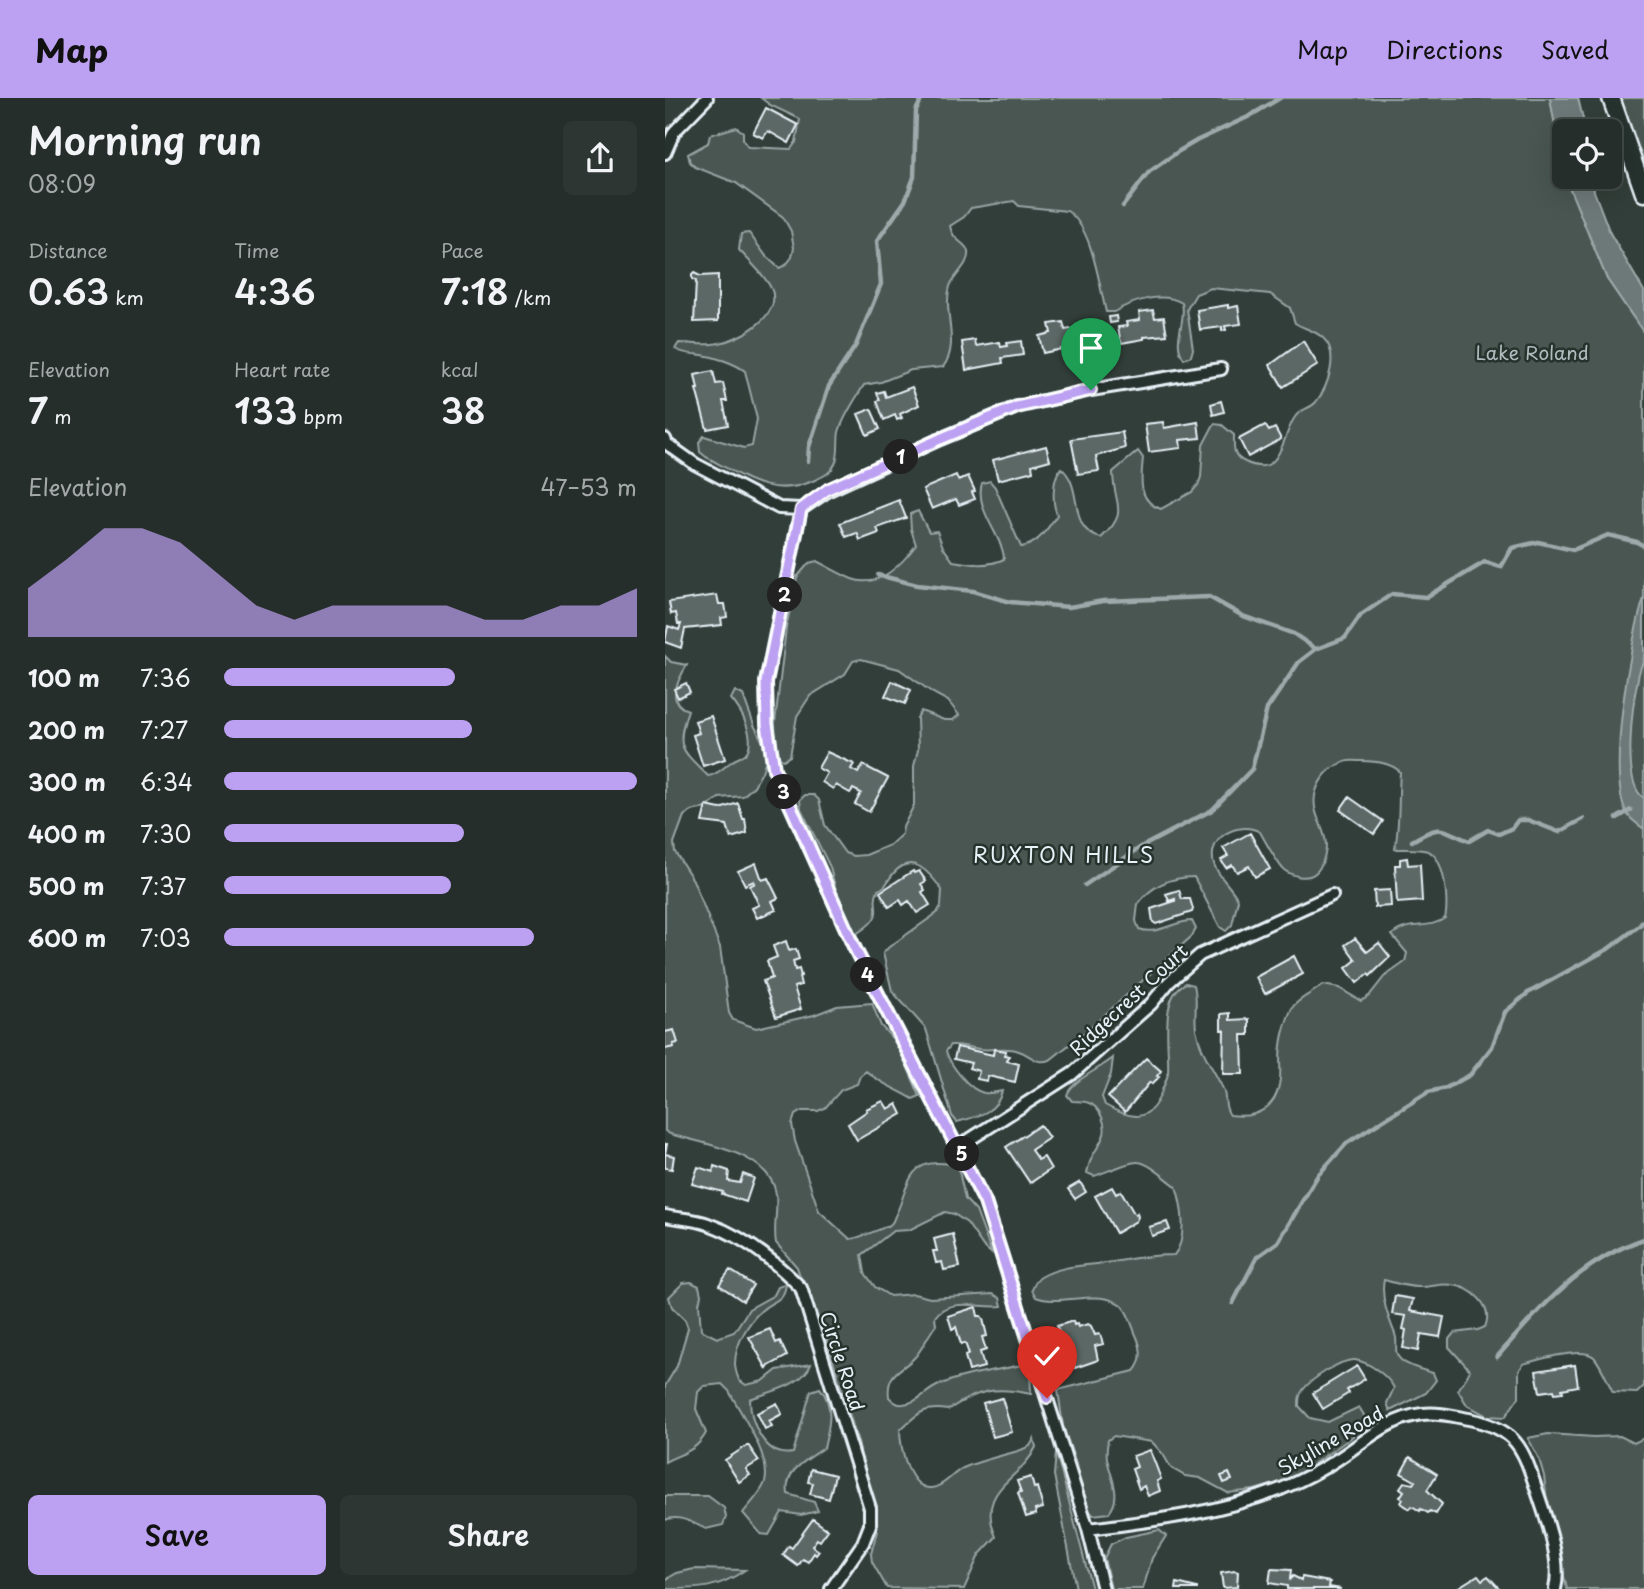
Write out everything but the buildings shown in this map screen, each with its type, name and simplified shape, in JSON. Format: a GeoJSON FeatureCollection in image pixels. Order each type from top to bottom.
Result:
{"type":"FeatureCollection","features":[{"type":"Feature","properties":{"kind":"main road"},"geometry":{"type":"LineString","coordinates":[[1611,98],[1644,192]]}},
{"type":"Feature","properties":{"kind":"street"},"geometry":{"type":"LineString","coordinates":[[665,153],[674,132],[707,98]]}},
{"type":"Feature","properties":{"kind":"street"},"geometry":{"type":"LineString","coordinates":[[665,439],[667,444],[695,464],[779,508],[801,509],[828,489],[1017,407],[1091,390],[1221,369]]}},
{"type":"Feature","properties":{"kind":"street"},"geometry":{"type":"LineString","coordinates":[[801,509],[766,682],[767,724],[774,769],[855,949],[985,1202],[1088,1529],[1103,1589]]}},
{"type":"Feature","properties":{"kind":"street","name":"Ridgecrest Court"},"geometry":{"type":"LineString","coordinates":[[958,1147],[1025,1106],[1093,1058],[1151,1004],[1183,968],[1200,955],[1332,895]]}},
{"type":"Feature","properties":{"kind":"street","name":"Circle Road"},"geometry":{"type":"LineString","coordinates":[[665,1216],[706,1223],[747,1242],[774,1261],[801,1288],[870,1508],[870,1525],[863,1543],[831,1589]]}},
{"type":"Feature","properties":{"kind":"street","name":"Skyline Road"},"geometry":{"type":"LineString","coordinates":[[1088,1529],[1158,1520],[1236,1504],[1282,1488],[1315,1472],[1402,1419],[1420,1415],[1447,1415],[1475,1420],[1505,1431],[1525,1455],[1549,1525],[1557,1567],[1555,1589]]}},
{"type":"Feature","properties":{"kind":"green space","name":"Lake Roland"},"geometry":{"type":"Polygon","coordinates":[[[761,98],[1550,98],[1554,119],[1552,189],[1570,189],[1607,279],[1644,333],[1644,1386],[1637,1393],[1613,1392],[1597,1361],[1588,1354],[1560,1355],[1523,1364],[1519,1371],[1519,1397],[1505,1417],[1487,1416],[1467,1405],[1458,1390],[1470,1370],[1449,1347],[1449,1339],[1454,1333],[1485,1327],[1487,1319],[1484,1305],[1467,1289],[1452,1285],[1414,1287],[1384,1280],[1384,1301],[1396,1338],[1398,1357],[1408,1365],[1433,1373],[1436,1380],[1426,1393],[1390,1411],[1387,1403],[1394,1388],[1383,1374],[1372,1367],[1355,1360],[1327,1371],[1303,1390],[1299,1406],[1310,1418],[1328,1422],[1359,1407],[1364,1415],[1362,1424],[1352,1437],[1292,1479],[1254,1490],[1228,1493],[1200,1478],[1185,1476],[1171,1468],[1152,1442],[1114,1436],[1108,1440],[1107,1451],[1115,1493],[1113,1506],[1109,1513],[1093,1515],[1084,1503],[1076,1464],[1063,1426],[1058,1390],[1134,1371],[1141,1354],[1139,1345],[1127,1312],[1114,1301],[1092,1297],[1046,1299],[1036,1297],[1032,1290],[1039,1278],[1058,1270],[1174,1255],[1181,1240],[1183,1222],[1176,1186],[1148,1165],[1134,1162],[1094,1176],[1087,1173],[1103,1137],[1104,1122],[1093,1105],[1072,1101],[1067,1095],[1074,1084],[1113,1058],[1111,1074],[1102,1097],[1105,1105],[1131,1116],[1145,1114],[1151,1110],[1168,1073],[1167,1023],[1172,999],[1177,990],[1186,983],[1194,985],[1198,1037],[1223,1089],[1228,1112],[1230,1115],[1240,1116],[1264,1109],[1275,1097],[1278,1089],[1282,1037],[1294,1005],[1323,985],[1339,988],[1361,1001],[1369,996],[1384,977],[1405,962],[1407,953],[1392,935],[1404,928],[1432,924],[1445,918],[1446,892],[1442,871],[1434,855],[1428,851],[1395,849],[1400,772],[1392,766],[1377,762],[1347,761],[1337,765],[1320,781],[1315,796],[1316,812],[1326,848],[1316,872],[1303,877],[1286,872],[1260,832],[1243,828],[1226,833],[1215,846],[1213,854],[1216,869],[1238,900],[1232,925],[1226,931],[1220,927],[1194,877],[1170,881],[1156,887],[1138,904],[1136,921],[1139,929],[1153,931],[1192,921],[1196,929],[1192,936],[1089,1029],[1050,1060],[1037,1060],[1014,1050],[951,1045],[946,1051],[948,1057],[966,1082],[984,1093],[1002,1091],[991,1109],[957,1122],[952,1116],[926,1029],[892,991],[883,953],[937,913],[941,906],[942,890],[920,867],[907,864],[900,867],[878,890],[873,920],[852,937],[842,915],[830,867],[801,809],[800,800],[805,795],[814,795],[819,800],[825,825],[845,853],[854,856],[866,855],[890,845],[902,834],[914,805],[914,766],[918,750],[917,718],[921,711],[944,720],[953,720],[959,715],[948,701],[899,669],[861,659],[853,661],[845,674],[810,696],[797,716],[790,756],[783,760],[776,756],[775,723],[786,628],[797,577],[809,563],[817,561],[852,579],[871,581],[880,578],[904,560],[916,545],[910,514],[918,511],[929,532],[937,531],[943,547],[953,561],[985,564],[1004,559],[982,503],[982,483],[990,481],[995,487],[1021,547],[1033,543],[1057,515],[1054,491],[1061,468],[1072,486],[1083,526],[1101,538],[1116,521],[1118,514],[1113,472],[1138,451],[1143,458],[1141,481],[1144,495],[1161,509],[1192,492],[1198,485],[1203,445],[1214,424],[1222,425],[1234,435],[1235,451],[1241,460],[1257,466],[1266,465],[1279,454],[1295,417],[1314,404],[1320,396],[1328,379],[1331,352],[1323,338],[1295,323],[1290,308],[1270,294],[1211,288],[1196,294],[1187,309],[1193,349],[1191,356],[1184,359],[1179,346],[1182,303],[1166,298],[1148,299],[1114,312],[1106,312],[1083,229],[1067,211],[1019,206],[1014,201],[971,208],[964,217],[950,226],[954,236],[967,248],[968,256],[950,286],[948,306],[951,348],[943,367],[911,370],[881,382],[864,385],[841,426],[835,464],[824,476],[800,486],[785,488],[759,484],[700,452],[699,442],[704,436],[744,448],[752,446],[757,419],[745,371],[719,359],[675,349],[679,343],[712,344],[733,339],[765,318],[771,308],[771,288],[739,250],[741,234],[749,233],[779,268],[786,265],[792,257],[794,248],[791,231],[783,217],[736,183],[695,167],[688,154],[708,143],[710,135],[736,127],[743,132],[743,139],[748,147],[791,149],[796,142],[800,119],[761,98]]]}},
{"type":"Feature","properties":{"kind":"green space"},"geometry":{"type":"Polygon","coordinates":[[[1618,98],[1644,98],[1644,163],[1618,98]]]}},
{"type":"Feature","properties":{"kind":"green space"},"geometry":{"type":"Polygon","coordinates":[[[665,656],[671,662],[687,665],[675,691],[677,702],[688,710],[681,740],[686,753],[708,776],[745,754],[749,748],[747,725],[731,699],[735,691],[743,695],[766,748],[767,756],[762,772],[754,786],[743,796],[719,798],[706,808],[691,811],[684,816],[674,843],[675,852],[693,880],[720,947],[729,1013],[733,1020],[756,1028],[814,1015],[837,1006],[872,1003],[881,1026],[901,1052],[920,1096],[913,1099],[866,1071],[857,1084],[841,1090],[825,1108],[802,1111],[795,1115],[792,1124],[795,1141],[819,1211],[850,1239],[865,1235],[892,1223],[909,1181],[919,1168],[927,1164],[953,1164],[958,1166],[965,1199],[976,1211],[992,1254],[967,1223],[954,1214],[945,1212],[909,1230],[893,1231],[862,1255],[865,1273],[875,1287],[890,1296],[914,1294],[930,1298],[993,1294],[1000,1298],[1002,1306],[957,1305],[941,1311],[935,1317],[936,1325],[918,1353],[892,1377],[889,1397],[897,1403],[908,1403],[957,1378],[1022,1365],[1030,1368],[1031,1394],[997,1390],[978,1394],[948,1410],[932,1409],[921,1412],[900,1430],[908,1469],[919,1484],[927,1488],[940,1485],[970,1465],[1030,1446],[1034,1439],[1036,1447],[1029,1459],[995,1496],[991,1507],[991,1520],[996,1537],[979,1555],[964,1589],[887,1588],[872,1562],[871,1554],[877,1531],[858,1442],[824,1331],[811,1309],[797,1267],[776,1243],[776,1195],[771,1180],[749,1159],[717,1146],[665,1131],[665,656]]]}},
{"type":"Feature","properties":{"kind":"green space"},"geometry":{"type":"Polygon","coordinates":[[[691,1282],[699,1286],[701,1295],[701,1330],[717,1338],[734,1332],[749,1309],[774,1295],[778,1287],[786,1284],[780,1298],[762,1310],[747,1327],[736,1357],[738,1378],[746,1385],[763,1381],[777,1370],[811,1364],[807,1372],[793,1383],[750,1399],[756,1428],[767,1444],[774,1450],[793,1453],[811,1391],[820,1388],[828,1402],[828,1432],[824,1448],[798,1466],[788,1486],[788,1494],[814,1502],[818,1511],[801,1515],[782,1512],[769,1535],[761,1534],[743,1513],[761,1490],[766,1472],[754,1435],[729,1391],[722,1384],[704,1386],[698,1392],[696,1409],[706,1433],[702,1439],[693,1448],[665,1462],[665,1386],[677,1366],[688,1328],[685,1320],[672,1307],[669,1297],[683,1283],[691,1282]]]}},
{"type":"Feature","properties":{"kind":"green space"},"geometry":{"type":"Polygon","coordinates":[[[1548,1434],[1620,1436],[1634,1443],[1644,1438],[1644,1589],[1567,1589],[1548,1509],[1544,1476],[1528,1438],[1548,1434]]]}},
{"type":"Feature","properties":{"kind":"green space"},"geometry":{"type":"Polygon","coordinates":[[[1056,1452],[1092,1589],[1076,1589],[1054,1475],[1056,1452]]]}},
{"type":"Feature","properties":{"kind":"green space"},"geometry":{"type":"Polygon","coordinates":[[[665,1496],[708,1496],[724,1508],[726,1517],[723,1525],[706,1529],[681,1519],[665,1520],[665,1496]]]}},
{"type":"Feature","properties":{"kind":"green space"},"geometry":{"type":"Polygon","coordinates":[[[1159,1530],[1166,1536],[1152,1558],[1143,1589],[1111,1589],[1104,1558],[1111,1544],[1126,1537],[1159,1530]]]}},
{"type":"Feature","properties":{"kind":"green space"},"geometry":{"type":"Polygon","coordinates":[[[694,1569],[745,1570],[708,1587],[665,1589],[665,1580],[677,1573],[694,1569]]]}},
{"type":"Feature","properties":{"kind":"shaded area"},"geometry":{"type":"Polygon","coordinates":[[[1550,98],[1578,98],[1583,119],[1554,119],[1550,98]]]}},
{"type":"Feature","properties":{"kind":"shaded area"},"geometry":{"type":"Polygon","coordinates":[[[1570,189],[1594,189],[1610,233],[1644,291],[1644,333],[1607,279],[1570,189]]]}},
{"type":"Feature","properties":{"kind":"shaded area"},"geometry":{"type":"Polygon","coordinates":[[[1644,598],[1644,658],[1636,689],[1631,760],[1637,790],[1644,798],[1644,829],[1628,815],[1622,797],[1619,772],[1627,675],[1644,598]]]}},
{"type":"Feature","properties":{"kind":"waterway"},"geometry":{"type":"LineString","coordinates":[[808,461],[809,447],[829,386],[856,345],[881,284],[877,241],[905,201],[914,177],[916,111],[922,98]]}},
{"type":"Feature","properties":{"kind":"waterway"},"geometry":{"type":"LineString","coordinates":[[1123,206],[1149,172],[1179,151],[1280,98]]}},
{"type":"Feature","properties":{"kind":"waterway"},"geometry":{"type":"LineString","coordinates":[[1085,885],[1141,847],[1212,810],[1252,769],[1267,709],[1299,662],[1316,649],[1345,638],[1361,615],[1392,594],[1426,597],[1485,562],[1501,567],[1512,548],[1538,542],[1573,550],[1608,535],[1644,546]]}},
{"type":"Feature","properties":{"kind":"waterway"},"geometry":{"type":"LineString","coordinates":[[878,575],[917,585],[973,591],[1010,602],[1069,607],[1103,601],[1209,597],[1243,616],[1294,634],[1316,649]]}},
{"type":"Feature","properties":{"kind":"waterway"},"geometry":{"type":"LineString","coordinates":[[1617,818],[1631,810]]}},
{"type":"Feature","properties":{"kind":"waterway"},"geometry":{"type":"LineString","coordinates":[[1412,841],[1436,830],[1446,831],[1469,841],[1488,830],[1499,834],[1512,828],[1518,820],[1528,820],[1559,832],[1583,819]]}},
{"type":"Feature","properties":{"kind":"waterway"},"geometry":{"type":"LineString","coordinates":[[1233,1303],[1257,1257],[1278,1242],[1318,1175],[1347,1143],[1428,1092],[1446,1088],[1470,1075],[1492,1047],[1505,1012],[1528,993],[1608,949],[1644,920]]}},
{"type":"Feature","properties":{"kind":"waterway"},"geometry":{"type":"LineString","coordinates":[[1497,1357],[1529,1321],[1581,1273],[1621,1248],[1644,1239]]}},
{"type":"Feature","properties":{"kind":"district","name":"RUXTON HILLS"},"geometry":{"type":"Point","coordinates":[1064,854]}},
{"type":"Feature","properties":{"kind":"route"},"geometry":{"type":"LineString","coordinates":[[1047,1398],[985,1202],[855,949],[774,769],[767,724],[766,682],[801,509],[828,489],[1017,407],[1091,390]]}}]}
